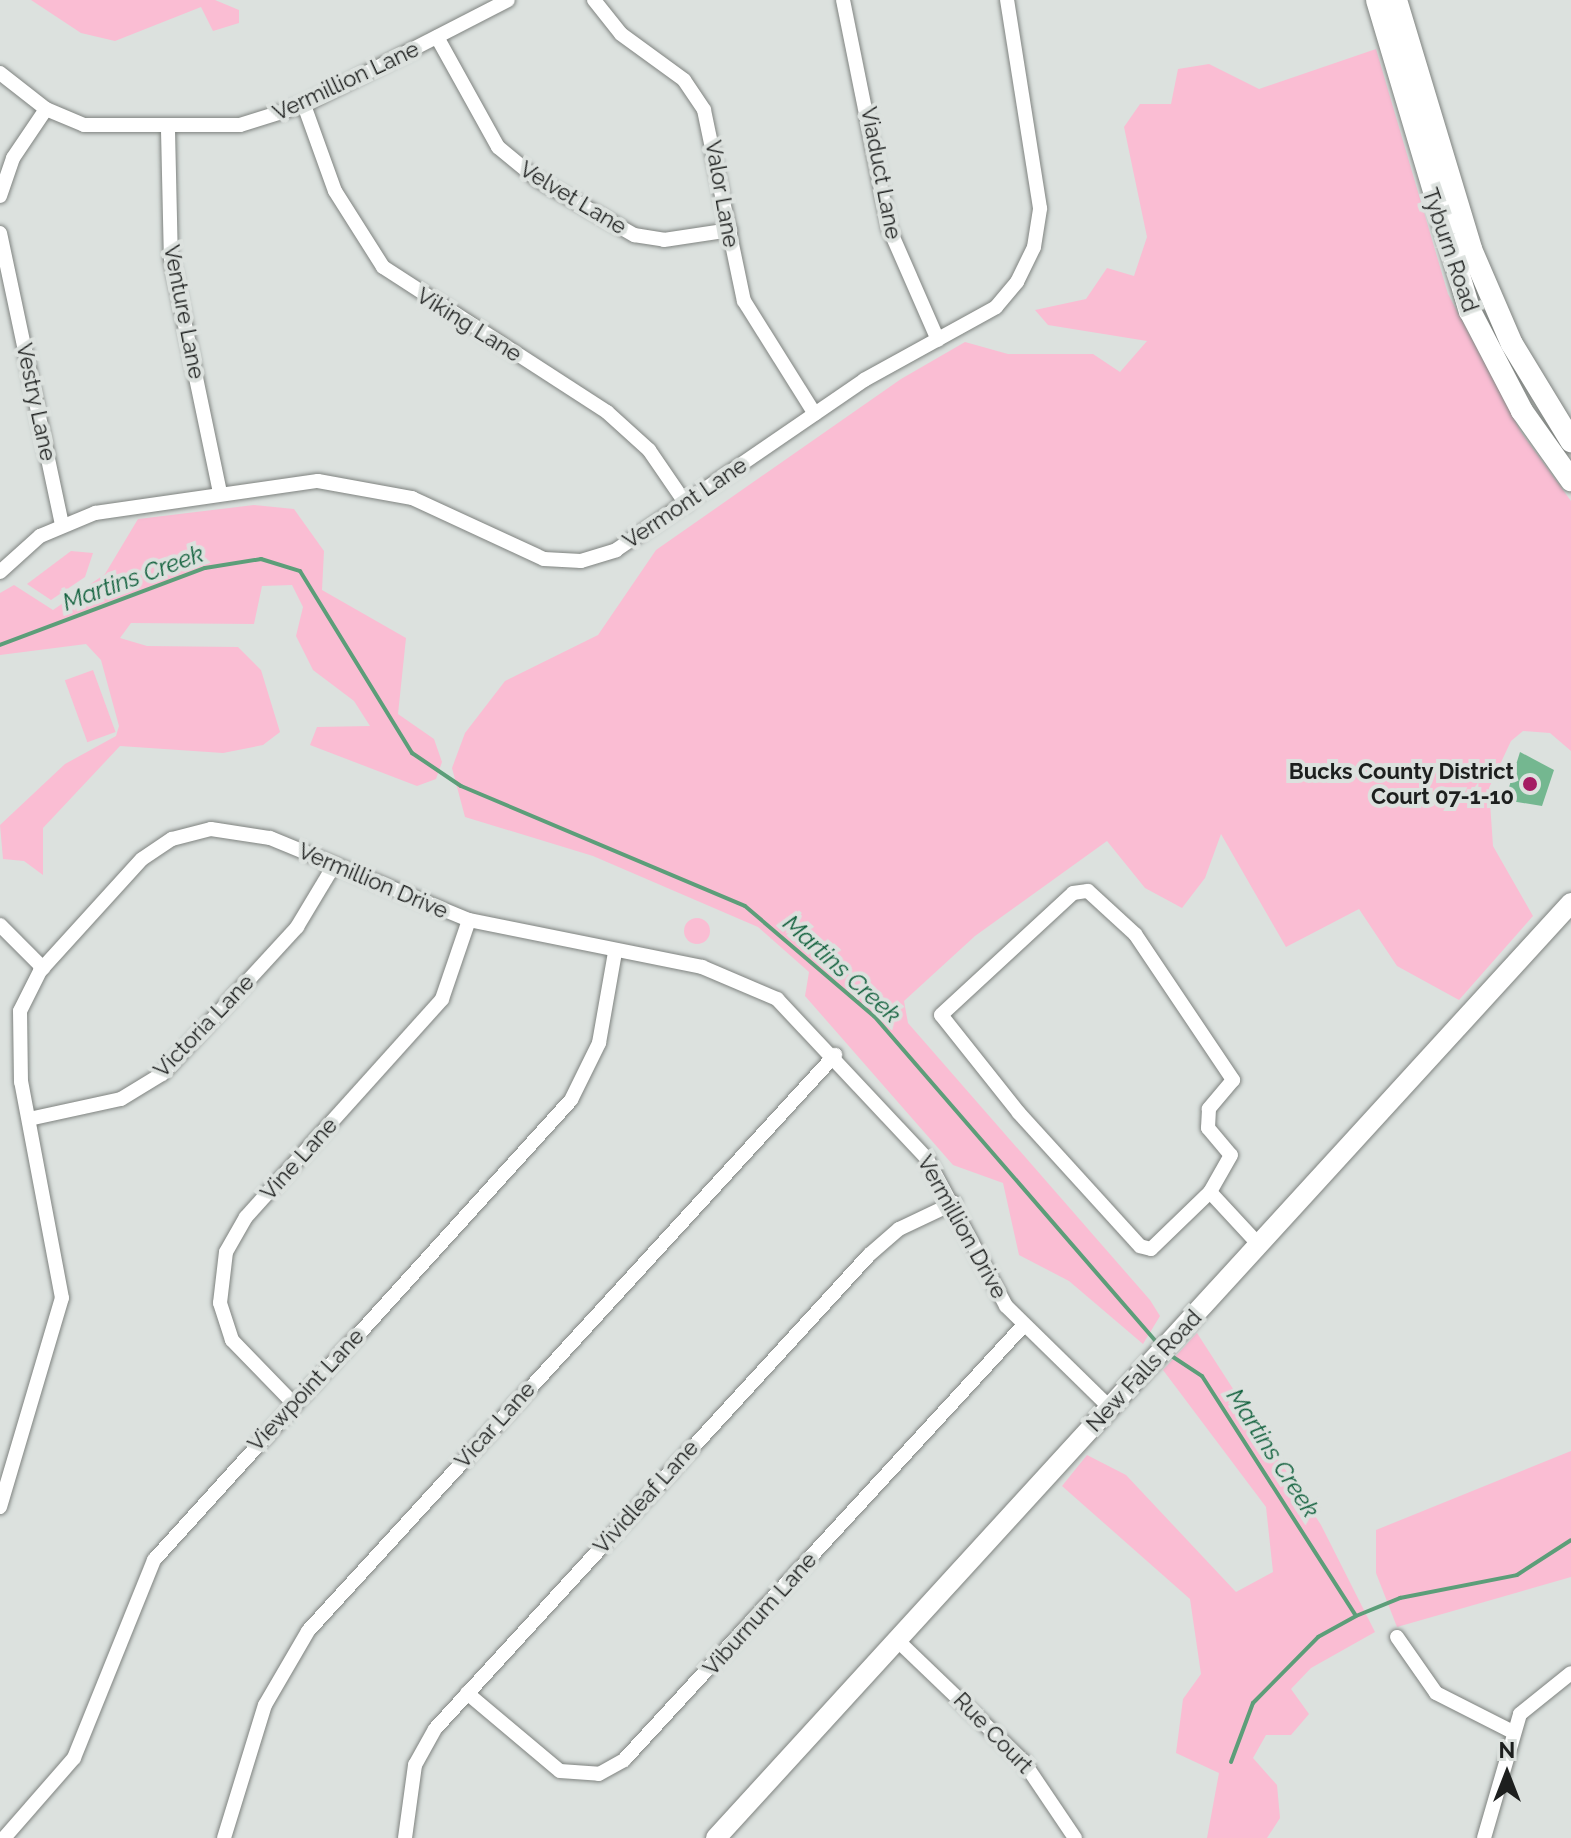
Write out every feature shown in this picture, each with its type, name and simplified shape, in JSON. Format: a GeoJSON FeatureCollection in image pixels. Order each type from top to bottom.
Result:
{"type":"FeatureCollection","features":[{"type":"Feature","properties":{"kind":"main road","name":"Tyburn Road"},"geometry":{"type":"LineString","coordinates":[[1377,0],[1470,311],[1522,411],[1571,480]]}},
{"type":"Feature","properties":{"kind":"main road","name":"Tyburn Road"},"geometry":{"type":"LineString","coordinates":[[1396,0],[1471,249],[1512,344],[1571,441]]}},
{"type":"Feature","properties":{"kind":"main road","name":"New Falls Road"},"geometry":{"type":"LineString","coordinates":[[716,1838],[1571,903]]}},
{"type":"Feature","properties":{"kind":"street","name":"Vermillion Lane"},"geometry":{"type":"LineString","coordinates":[[0,73],[46,109],[84,125],[168,130],[240,125],[304,105],[508,0]]}},
{"type":"Feature","properties":{"kind":"street","name":"Valor Lane"},"geometry":{"type":"LineString","coordinates":[[594,0],[621,34],[695,94],[709,124],[753,323],[815,414]]}},
{"type":"Feature","properties":{"kind":"street","name":"Viaduct Lane"},"geometry":{"type":"LineString","coordinates":[[843,0],[892,237],[938,340]]}},
{"type":"Feature","properties":{"kind":"street","name":"Vermont Lane"},"geometry":{"type":"LineString","coordinates":[[0,572],[62,524],[220,492],[318,481],[383,489],[445,511],[525,554],[563,561],[616,550],[815,414],[1005,298],[1039,228],[1038,173],[1007,0]]}},
{"type":"Feature","properties":{"kind":"street","name":"Velvet Lane"},"geometry":{"type":"LineString","coordinates":[[437,37],[498,147],[538,180],[634,235],[664,240],[730,230]]}},
{"type":"Feature","properties":{"kind":"street","name":"Viking Lane"},"geometry":{"type":"LineString","coordinates":[[304,105],[340,201],[383,267],[607,412],[649,450],[686,504]]}},
{"type":"Feature","properties":{"kind":"street"},"geometry":{"type":"LineString","coordinates":[[0,196],[13,158],[46,109]]}},
{"type":"Feature","properties":{"kind":"street","name":"Venture Lane"},"geometry":{"type":"LineString","coordinates":[[168,130],[171,258],[220,492]]}},
{"type":"Feature","properties":{"kind":"street","name":"Vestry Lane"},"geometry":{"type":"LineString","coordinates":[[0,233],[62,524]]}},
{"type":"Feature","properties":{"kind":"street","name":"Vermillion Drive"},"geometry":{"type":"LineString","coordinates":[[0,1507],[4,1481],[61,1309],[17,1027],[43,968],[142,859],[196,831],[253,833],[469,920],[615,952],[702,967],[759,987],[835,1055],[917,1146],[954,1203],[990,1282],[1023,1326],[1110,1408]]}},
{"type":"Feature","properties":{"kind":"street","name":"Victoria Lane"},"geometry":{"type":"LineString","coordinates":[[29,1119],[121,1099],[162,1074],[297,927],[333,867]]}},
{"type":"Feature","properties":{"kind":"street"},"geometry":{"type":"LineString","coordinates":[[1088,891],[1135,934],[1229,1066],[1233,1080],[1209,1109],[1208,1128],[1231,1155],[1210,1192],[1160,1245],[1140,1246],[943,1023],[943,1007],[1073,893],[1088,891]]}},
{"type":"Feature","properties":{"kind":"street","name":"Vine Lane"},"geometry":{"type":"LineString","coordinates":[[293,1403],[232,1340],[220,1303],[226,1252],[246,1217],[442,999],[469,920]]}},
{"type":"Feature","properties":{"kind":"street"},"geometry":{"type":"LineString","coordinates":[[0,925],[43,968]]}},
{"type":"Feature","properties":{"kind":"street","name":"Viewpoint Lane"},"geometry":{"type":"LineString","coordinates":[[2,1837],[74,1758],[154,1560],[293,1403],[571,1100],[599,1043],[615,952]]}},
{"type":"Feature","properties":{"kind":"street","name":"Vicar Lane"},"geometry":{"type":"LineString","coordinates":[[224,1838],[265,1705],[308,1631],[835,1055]]}},
{"type":"Feature","properties":{"kind":"street"},"geometry":{"type":"LineString","coordinates":[[1210,1192],[1260,1246]]}},
{"type":"Feature","properties":{"kind":"street","name":"Vividleaf Lane"},"geometry":{"type":"LineString","coordinates":[[405,1838],[415,1765],[467,1693],[869,1255],[899,1229],[954,1203]]}},
{"type":"Feature","properties":{"kind":"street","name":"Viburnum Lane"},"geometry":{"type":"LineString","coordinates":[[467,1693],[560,1771],[599,1774],[624,1760],[1023,1326]]}},
{"type":"Feature","properties":{"kind":"street"},"geometry":{"type":"LineString","coordinates":[[1397,1637],[1436,1693],[1511,1731]]}},
{"type":"Feature","properties":{"kind":"street","name":"Rue Court"},"geometry":{"type":"LineString","coordinates":[[897,1640],[1023,1761],[1075,1838]]}},
{"type":"Feature","properties":{"kind":"street"},"geometry":{"type":"LineString","coordinates":[[1484,1838],[1511,1731],[1538,1693],[1571,1673]]}},
{"type":"Feature","properties":{"kind":"shaded area"},"geometry":{"type":"Polygon","coordinates":[[[31,0],[215,0],[239,10],[239,23],[213,31],[201,7],[115,41],[81,33],[31,0]]]}},
{"type":"Feature","properties":{"kind":"shaded area"},"geometry":{"type":"Polygon","coordinates":[[[1376,49],[1448,294],[1521,432],[1571,501],[1571,751],[1550,733],[1523,731],[1511,741],[1489,788],[1493,846],[1533,916],[1459,1000],[1397,966],[1359,909],[1286,947],[1221,834],[1205,878],[1182,908],[1145,888],[1107,841],[975,936],[904,1001],[908,1023],[1150,1300],[1160,1316],[1143,1344],[1069,1281],[1019,1255],[1003,1183],[953,1165],[805,996],[809,972],[758,927],[593,856],[465,817],[452,768],[465,733],[505,681],[598,635],[656,550],[901,379],[965,342],[1008,354],[1093,354],[1120,372],[1147,341],[1048,325],[1035,310],[1086,299],[1107,268],[1134,276],[1147,237],[1124,127],[1140,104],[1171,104],[1178,69],[1209,64],[1259,89],[1376,49]]]}},
{"type":"Feature","properties":{"kind":"shaded area"},"geometry":{"type":"Polygon","coordinates":[[[254,505],[294,509],[324,551],[322,590],[406,638],[398,714],[434,739],[442,762],[436,779],[417,786],[310,745],[317,727],[370,726],[354,701],[313,670],[296,636],[303,607],[292,585],[262,586],[254,624],[131,623],[120,638],[147,646],[238,647],[261,670],[280,732],[263,745],[223,753],[120,746],[43,828],[43,875],[24,861],[3,859],[0,825],[65,764],[116,736],[119,726],[101,660],[86,644],[0,655],[0,593],[14,585],[53,610],[105,574],[138,519],[254,505]]]}},
{"type":"Feature","properties":{"kind":"shaded area"},"geometry":{"type":"Polygon","coordinates":[[[71,551],[93,553],[85,577],[51,600],[27,584],[71,551]]]}},
{"type":"Feature","properties":{"kind":"shaded area"},"geometry":{"type":"Polygon","coordinates":[[[93,670],[116,732],[87,742],[65,680],[93,670]]]}},
{"type":"Feature","properties":{"kind":"shaded area"},"geometry":{"type":"Polygon","coordinates":[[[697,918],[707,921],[710,931],[707,941],[697,944],[687,941],[684,931],[687,921],[697,918]]]}},
{"type":"Feature","properties":{"kind":"shaded area"},"geometry":{"type":"Polygon","coordinates":[[[1197,1333],[1321,1525],[1375,1632],[1311,1668],[1291,1689],[1309,1714],[1291,1735],[1266,1735],[1253,1758],[1277,1785],[1280,1818],[1267,1838],[1207,1838],[1219,1773],[1176,1753],[1183,1699],[1201,1674],[1190,1599],[1062,1486],[1087,1455],[1126,1475],[1236,1592],[1273,1572],[1266,1507],[1163,1370],[1197,1333]]]}},
{"type":"Feature","properties":{"kind":"shaded area"},"geometry":{"type":"Polygon","coordinates":[[[1571,1451],[1571,1577],[1397,1627],[1376,1573],[1376,1530],[1571,1451]]]}},
{"type":"Feature","properties":{"kind":"building","name":"Bucks County District Court 07-1-10"},"geometry":{"type":"Polygon","coordinates":[[[1520,752],[1554,770],[1542,806],[1505,800],[1520,752]]]}},
{"type":"Feature","properties":{"kind":"waterway","name":"Martins Creek"},"geometry":{"type":"LineString","coordinates":[[0,645],[205,568],[261,559],[300,571],[412,753],[461,786],[745,906],[874,1016],[1158,1344]]}},
{"type":"Feature","properties":{"kind":"waterway","name":"Martins Creek"},"geometry":{"type":"LineString","coordinates":[[1167,1353],[1202,1376],[1356,1616],[1400,1598],[1517,1575],[1571,1540]]}},
{"type":"Feature","properties":{"kind":"waterway"},"geometry":{"type":"LineString","coordinates":[[1231,1762],[1253,1703],[1318,1637],[1356,1616]]}},
{"type":"Feature","properties":{"kind":"place","name":"Bucks County District Court 07-1-10"},"geometry":{"type":"Point","coordinates":[1530,784]}}]}
